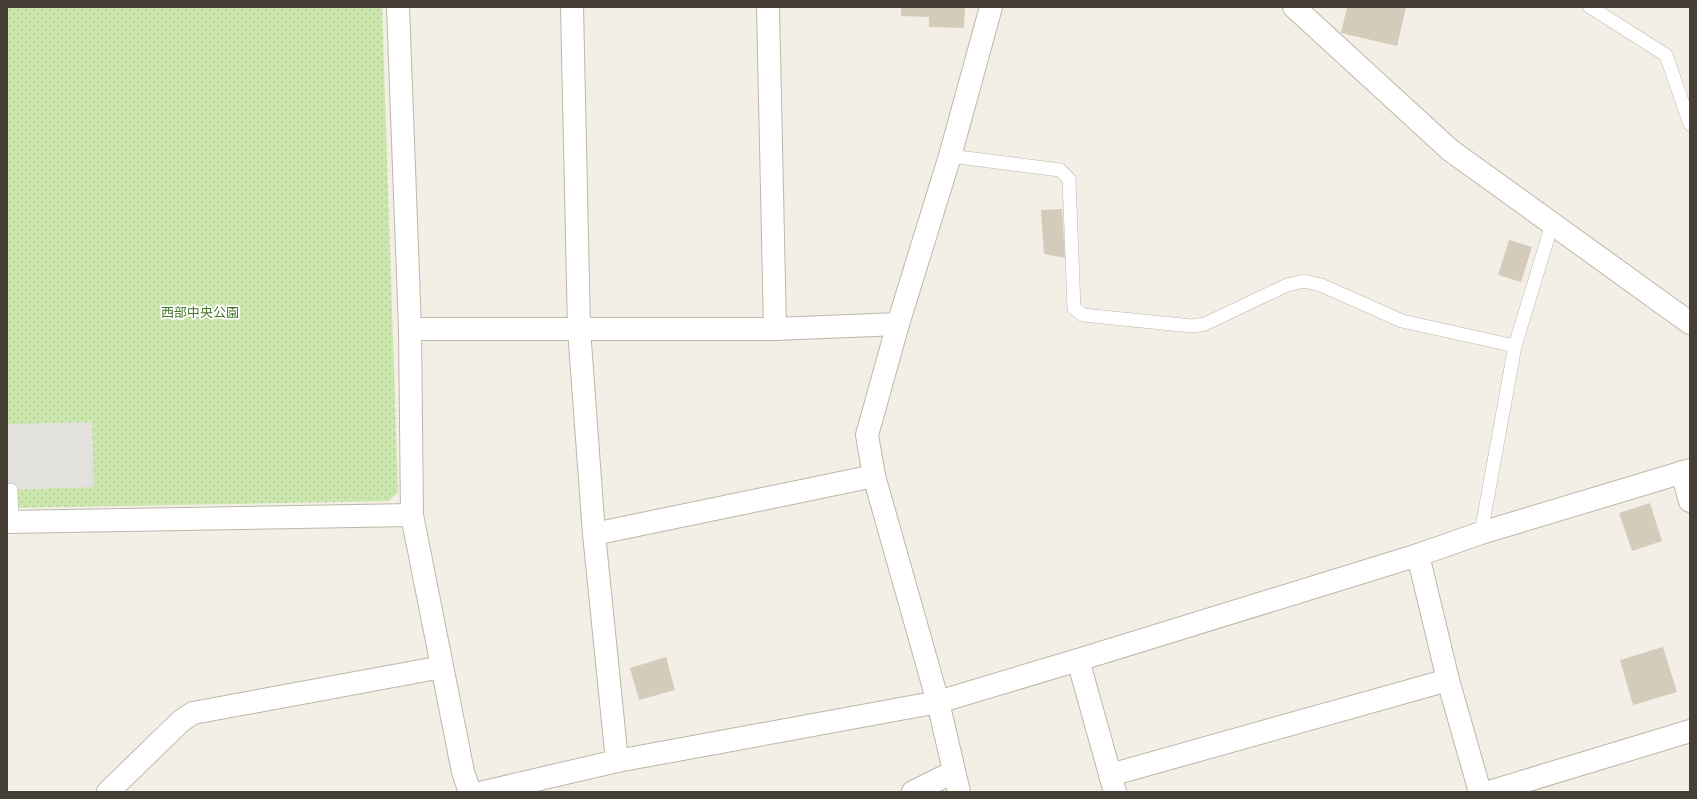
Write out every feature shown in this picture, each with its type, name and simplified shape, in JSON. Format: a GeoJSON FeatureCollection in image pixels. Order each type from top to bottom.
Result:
{"type":"FeatureCollection","features":[{"type":"Feature","properties":{"kind":"street"},"geometry":{"type":"LineString","coordinates":[[398,7],[410,329],[412,515],[463,772],[470,792]]}},
{"type":"Feature","properties":{"kind":"street"},"geometry":{"type":"LineString","coordinates":[[572,7],[579,329],[594,534],[617,761]]}},
{"type":"Feature","properties":{"kind":"street"},"geometry":{"type":"LineString","coordinates":[[768,7],[775,329]]}},
{"type":"Feature","properties":{"kind":"street"},"geometry":{"type":"LineString","coordinates":[[913,792],[956,782],[938,702],[874,476],[867,435],[898,324],[950,156],[991,7]]}},
{"type":"Feature","properties":{"kind":"street"},"geometry":{"type":"LineString","coordinates":[[1294,7],[1450,150],[1690,323]]}},
{"type":"Feature","properties":{"kind":"street"},"geometry":{"type":"LineString","coordinates":[[410,329],[775,329],[898,324]]}},
{"type":"Feature","properties":{"kind":"street"},"geometry":{"type":"LineString","coordinates":[[484,792],[617,761],[938,702],[1418,555],[1481,533],[1686,471],[1690,501]]}},
{"type":"Feature","properties":{"kind":"street"},"geometry":{"type":"LineString","coordinates":[[594,534],[874,476]]}},
{"type":"Feature","properties":{"kind":"street"},"geometry":{"type":"LineString","coordinates":[[9,522],[412,515]]}},
{"type":"Feature","properties":{"kind":"street"},"geometry":{"type":"LineString","coordinates":[[1418,555],[1448,680],[1480,792]]}},
{"type":"Feature","properties":{"kind":"street"},"geometry":{"type":"LineString","coordinates":[[1078,660],[1113,783],[1448,680]]}},
{"type":"Feature","properties":{"kind":"street"},"geometry":{"type":"LineString","coordinates":[[108,792],[181,721],[193,713],[442,667]]}},
{"type":"Feature","properties":{"kind":"street"},"geometry":{"type":"LineString","coordinates":[[1490,792],[1690,731]]}},
{"type":"Feature","properties":{"kind":"lane"},"geometry":{"type":"LineString","coordinates":[[1590,7],[1607,12],[1666,56],[1690,124]]}},
{"type":"Feature","properties":{"kind":"lane"},"geometry":{"type":"LineString","coordinates":[[950,156],[1060,170],[1069,179],[1074,308],[1083,315],[1192,326],[1206,324],[1287,285],[1304,281],[1321,285],[1402,320],[1515,346]]}},
{"type":"Feature","properties":{"kind":"lane"},"geometry":{"type":"LineString","coordinates":[[1481,533],[1515,346],[1552,224]]}},
{"type":"Feature","properties":{"kind":"lane"},"geometry":{"type":"LineString","coordinates":[[9,522],[11,490]]}},
{"type":"Feature","properties":{"kind":"green space","name":"西部中央公園"},"geometry":{"type":"Polygon","coordinates":[[[7,7],[382,7],[398,492],[389,501],[7,508],[7,7]]]}},
{"type":"Feature","properties":{"kind":"shaded area"},"geometry":{"type":"Polygon","coordinates":[[[92,422],[94,487],[7,490],[7,424],[92,422]]]}},
{"type":"Feature","properties":{"kind":"building"},"geometry":{"type":"Polygon","coordinates":[[[901,7],[965,7],[964,28],[929,27],[929,17],[901,16],[901,7]]]}},
{"type":"Feature","properties":{"kind":"building"},"geometry":{"type":"Polygon","coordinates":[[[1347,7],[1406,7],[1397,46],[1341,33],[1347,7]]]}},
{"type":"Feature","properties":{"kind":"building"},"geometry":{"type":"Polygon","coordinates":[[[1062,209],[1065,258],[1044,254],[1041,210],[1062,209]]]}},
{"type":"Feature","properties":{"kind":"building"},"geometry":{"type":"Polygon","coordinates":[[[1509,240],[1532,247],[1521,282],[1498,275],[1509,240]]]}},
{"type":"Feature","properties":{"kind":"building"},"geometry":{"type":"Polygon","coordinates":[[[1650,503],[1662,541],[1632,551],[1619,513],[1650,503]]]}},
{"type":"Feature","properties":{"kind":"building"},"geometry":{"type":"Polygon","coordinates":[[[1663,647],[1677,692],[1633,705],[1620,660],[1663,647]]]}},
{"type":"Feature","properties":{"kind":"building"},"geometry":{"type":"Polygon","coordinates":[[[666,657],[675,690],[639,700],[630,668],[666,657]]]}}]}
